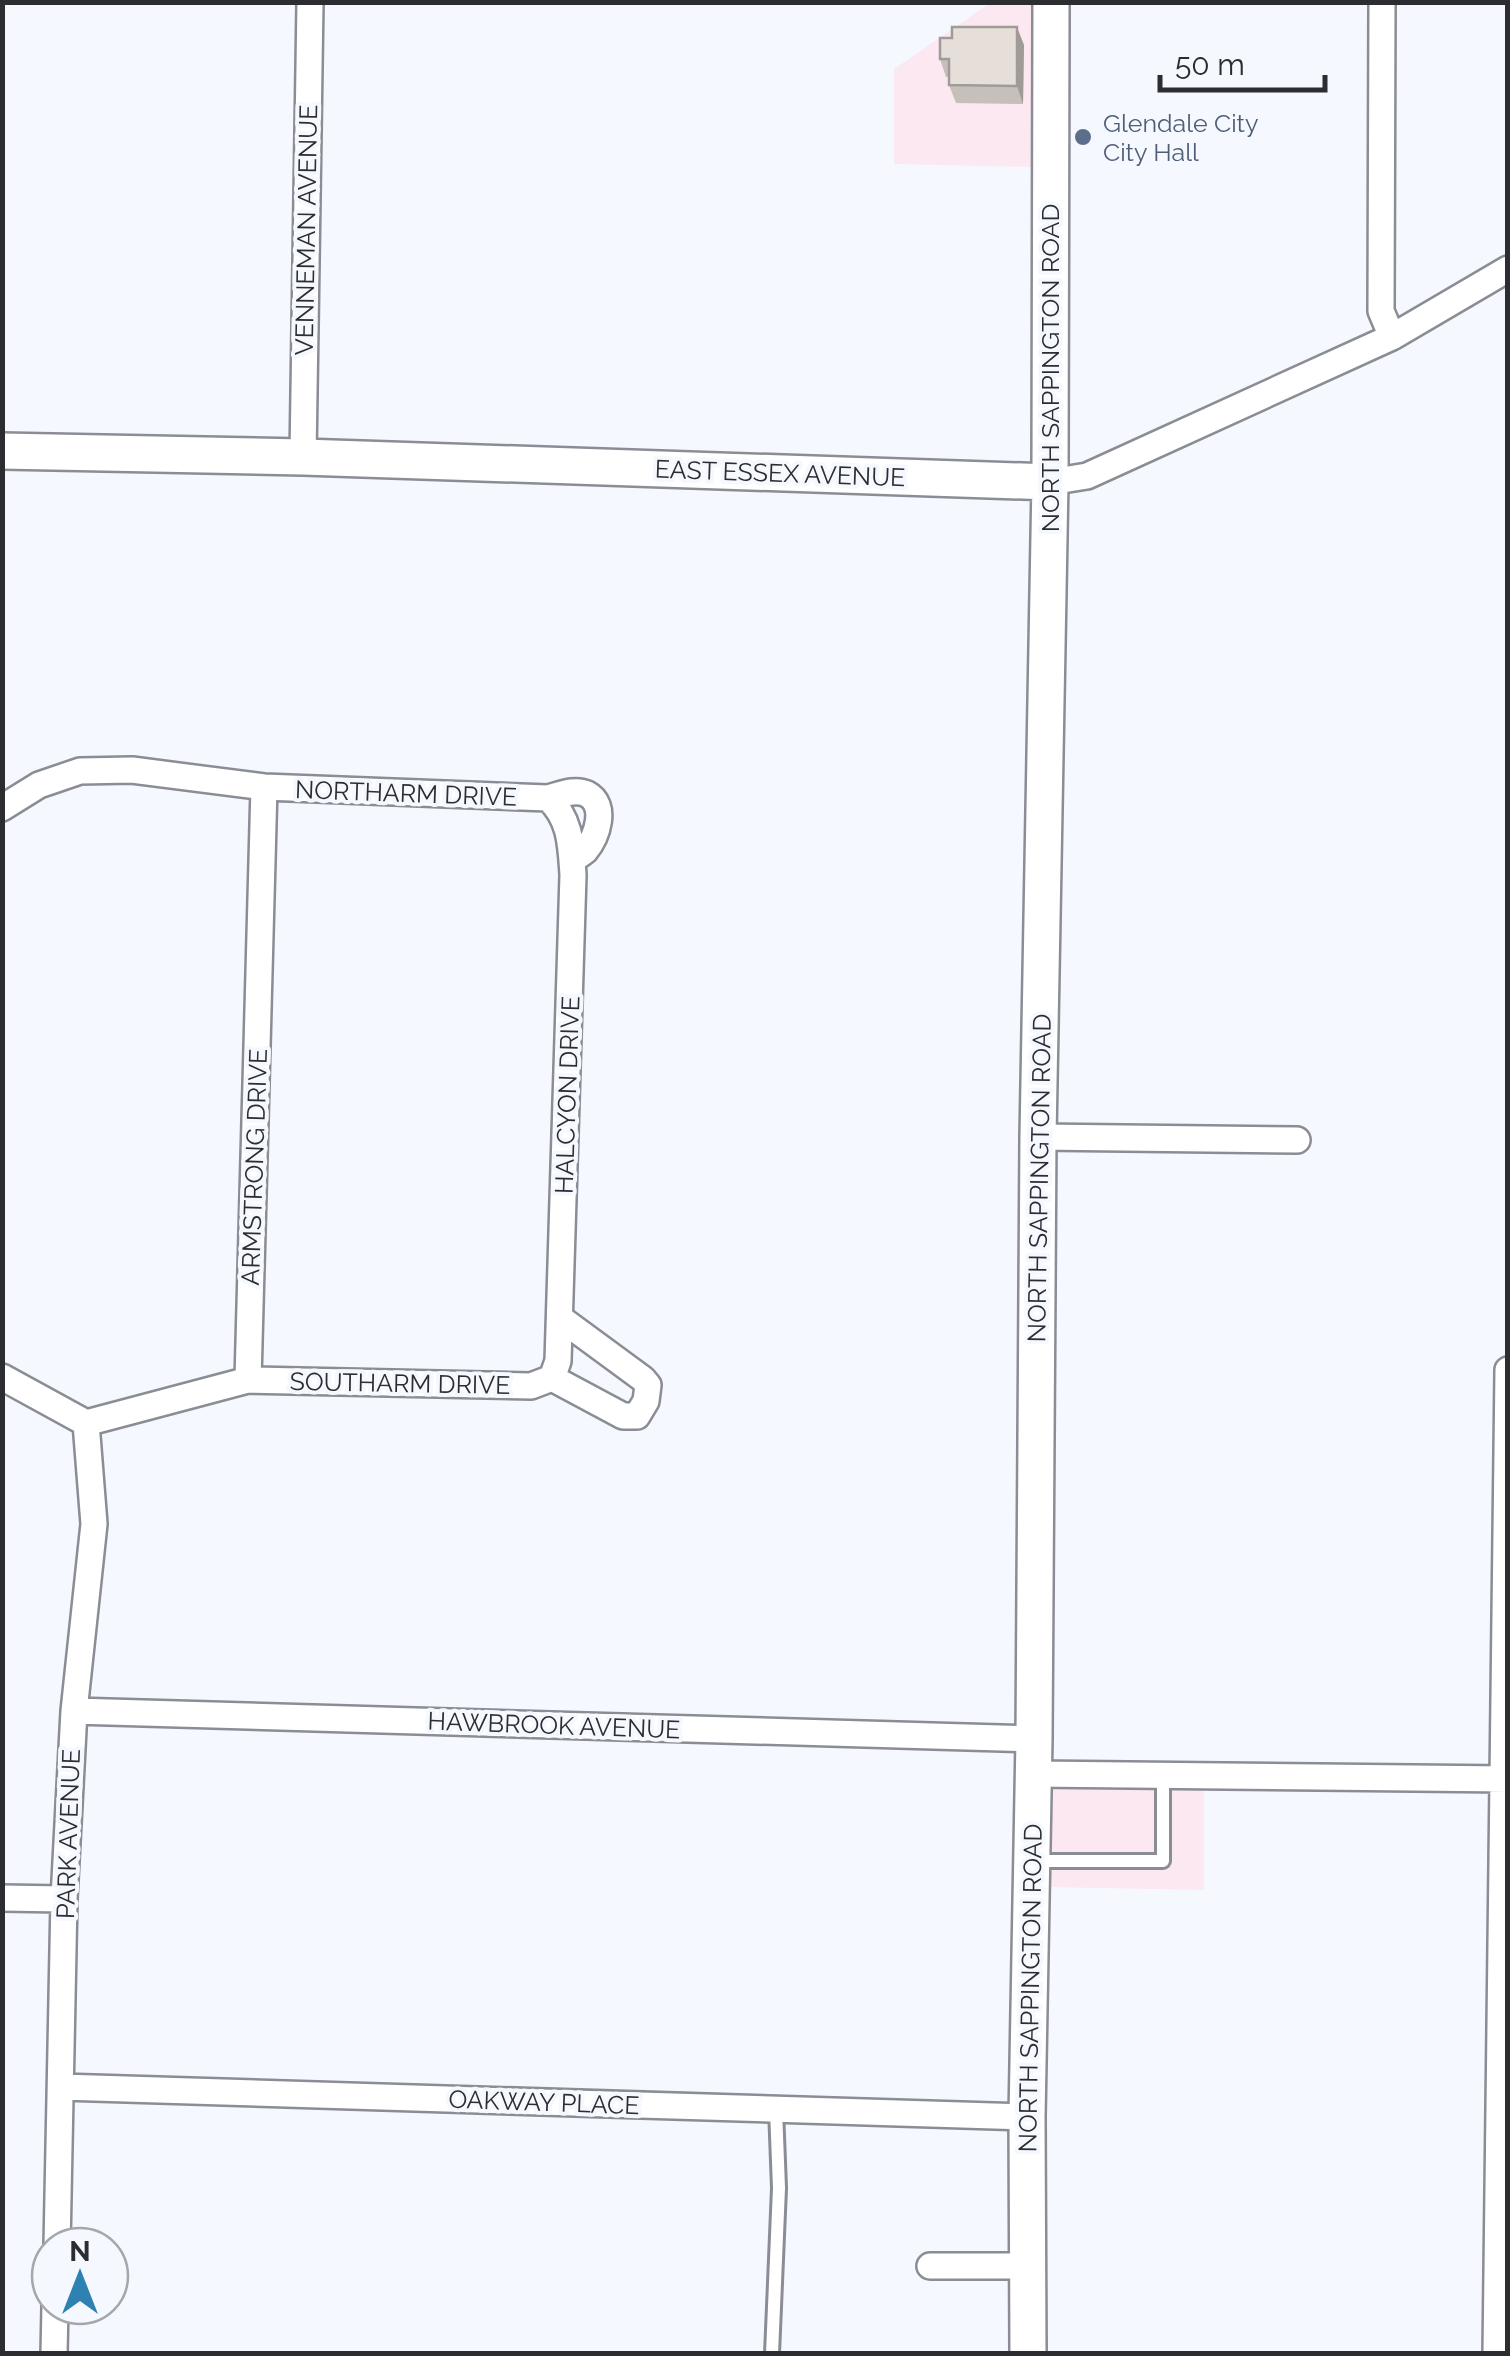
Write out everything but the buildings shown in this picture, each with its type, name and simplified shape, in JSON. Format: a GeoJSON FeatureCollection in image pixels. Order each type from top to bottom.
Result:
{"type":"FeatureCollection","features":[{"type":"Feature","properties":{"kind":"street","name":"VENNEMAN AVENUE"},"geometry":{"type":"LineString","coordinates":[[302,457],[310,2]]}},
{"type":"Feature","properties":{"kind":"street","name":"NORTH SAPPINGTON ROAD"},"geometry":{"type":"LineString","coordinates":[[1028,2354],[1027,2117],[1050,482],[1052,2]]}},
{"type":"Feature","properties":{"kind":"street"},"geometry":{"type":"LineString","coordinates":[[1382,2],[1382,311],[1392,337]]}},
{"type":"Feature","properties":{"kind":"street","name":"EAST ESSEX AVENUE"},"geometry":{"type":"LineString","coordinates":[[2,451],[1050,482],[1087,476],[1392,337],[1506,277]]}},
{"type":"Feature","properties":{"kind":"street","name":"NORTHARM DRIVE"},"geometry":{"type":"LineString","coordinates":[[2,808],[39,785],[80,771],[132,770],[264,787],[554,806],[575,791],[588,794],[596,802],[599,824],[584,852],[572,860]]}},
{"type":"Feature","properties":{"kind":"street","name":"ARMSTRONG DRIVE"},"geometry":{"type":"LineString","coordinates":[[248,1380],[264,787]]}},
{"type":"Feature","properties":{"kind":"street","name":"HALCYON DRIVE"},"geometry":{"type":"LineString","coordinates":[[552,1378],[558,1362],[560,1318],[572,860],[569,826],[554,806]]}},
{"type":"Feature","properties":{"kind":"street"},"geometry":{"type":"LineString","coordinates":[[1038,1137],[1298,1140]]}},
{"type":"Feature","properties":{"kind":"street"},"geometry":{"type":"LineString","coordinates":[[552,1378],[623,1416],[637,1416],[646,1402],[648,1385],[643,1379],[560,1318]]}},
{"type":"Feature","properties":{"kind":"street"},"geometry":{"type":"LineString","coordinates":[[1496,2354],[1508,1370]]}},
{"type":"Feature","properties":{"kind":"street"},"geometry":{"type":"LineString","coordinates":[[2,1377],[86,1423],[248,1380]]}},
{"type":"Feature","properties":{"kind":"street","name":"SOUTHARM DRIVE"},"geometry":{"type":"LineString","coordinates":[[248,1380],[531,1386],[552,1378]]}},
{"type":"Feature","properties":{"kind":"street","name":"PARK AVENUE"},"geometry":{"type":"LineString","coordinates":[[58,2226],[64,1899],[74,1712],[94,1524],[86,1423]]}},
{"type":"Feature","properties":{"kind":"street","name":"HAWBROOK AVENUE"},"geometry":{"type":"LineString","coordinates":[[74,1712],[1034,1739]]}},
{"type":"Feature","properties":{"kind":"street"},"geometry":{"type":"LineString","coordinates":[[1034,1774],[1505,1779]]}},
{"type":"Feature","properties":{"kind":"street"},"geometry":{"type":"LineString","coordinates":[[2,1898],[64,1899]]}},
{"type":"Feature","properties":{"kind":"street","name":"OAKWAY PLACE"},"geometry":{"type":"LineString","coordinates":[[61,2086],[1027,2117]]}},
{"type":"Feature","properties":{"kind":"street"},"geometry":{"type":"LineString","coordinates":[[930,2266],[1029,2266]]}},
{"type":"Feature","properties":{"kind":"street"},"geometry":{"type":"LineString","coordinates":[[54,2354],[55,2326]]}},
{"type":"Feature","properties":{"kind":"lane"},"geometry":{"type":"LineString","coordinates":[[1032,1861],[1163,1861],[1163,1776]]}},
{"type":"Feature","properties":{"kind":"lane"},"geometry":{"type":"LineString","coordinates":[[772,2354],[780,2188],[776,2109]]}},
{"type":"Feature","properties":{"kind":"shaded area"},"geometry":{"type":"Polygon","coordinates":[[[990,3],[1036,3],[1035,167],[894,164],[894,69],[990,3]]]}},
{"type":"Feature","properties":{"kind":"shaded area"},"geometry":{"type":"Polygon","coordinates":[[[1056,1786],[1204,1788],[1204,1890],[1046,1887],[1050,1792],[1056,1786]]]}},
{"type":"Feature","properties":{"kind":"place","name":"Glendale City City Hall"},"geometry":{"type":"Point","coordinates":[1083,137]}}]}
